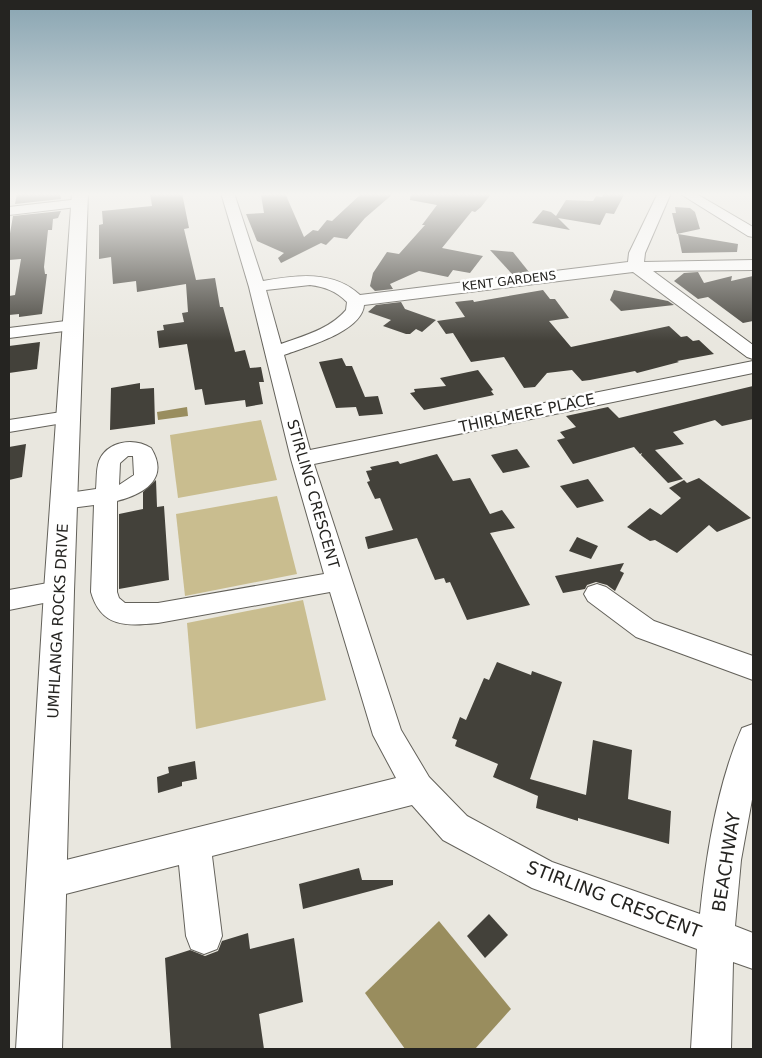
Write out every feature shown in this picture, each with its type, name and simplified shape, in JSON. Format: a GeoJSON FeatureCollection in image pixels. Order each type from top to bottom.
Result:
{"type":"FeatureCollection","features":[{"type":"Feature","properties":{"kind":"main road","name":"UMHLANGA ROCKS DRIVE"},"geometry":{"type":"LineString","coordinates":[[39,1049],[59,591],[78,242]]}},
{"type":"Feature","properties":{"kind":"street","name":"STIRLING CRESCENT"},"geometry":{"type":"LineString","coordinates":[[243,242],[257,287],[302,459],[388,735],[418,788],[455,828],[544,876],[753,951]]}},
{"type":"Feature","properties":{"kind":"street"},"geometry":{"type":"LineString","coordinates":[[643,242],[638,253],[636,266],[753,353]]}},
{"type":"Feature","properties":{"kind":"street","name":"KENT GARDENS"},"geometry":{"type":"LineString","coordinates":[[356,301],[636,266],[753,266]]}},
{"type":"Feature","properties":{"kind":"street"},"geometry":{"type":"LineString","coordinates":[[257,287],[310,280],[340,287],[350,293],[356,301],[355,311],[342,323],[274,353]]}},
{"type":"Feature","properties":{"kind":"street"},"geometry":{"type":"LineString","coordinates":[[9,333],[74,325]]}},
{"type":"Feature","properties":{"kind":"street","name":"THIRLMERE PLACE"},"geometry":{"type":"LineString","coordinates":[[302,459],[753,367]]}},
{"type":"Feature","properties":{"kind":"street"},"geometry":{"type":"LineString","coordinates":[[9,426],[68,417]]}},
{"type":"Feature","properties":{"kind":"street"},"geometry":{"type":"LineString","coordinates":[[64,500],[106,496],[104,592],[105,601],[117,613],[158,613],[339,581]]}},
{"type":"Feature","properties":{"kind":"street"},"geometry":{"type":"LineString","coordinates":[[9,600],[59,591]]}},
{"type":"Feature","properties":{"kind":"street"},"geometry":{"type":"LineString","coordinates":[[597,594],[645,629],[753,668]]}},
{"type":"Feature","properties":{"kind":"street","name":"BEACHWAY"},"geometry":{"type":"LineString","coordinates":[[711,1049],[715,937],[724,858],[740,780],[753,738]]}},
{"type":"Feature","properties":{"kind":"street"},"geometry":{"type":"LineString","coordinates":[[46,882],[418,788]]}},
{"type":"Feature","properties":{"kind":"street"},"geometry":{"type":"LineString","coordinates":[[194,845],[204,936]]}},
{"type":"Feature","properties":{"kind":"shaded area"},"geometry":{"type":"Polygon","coordinates":[[[187,407],[188,416],[158,420],[157,412],[187,407]]]}},
{"type":"Feature","properties":{"kind":"shaded area"},"geometry":{"type":"Polygon","coordinates":[[[261,420],[277,480],[178,498],[170,435],[261,420]]]}},
{"type":"Feature","properties":{"kind":"shaded area"},"geometry":{"type":"Polygon","coordinates":[[[277,496],[297,574],[185,596],[176,514],[277,496]]]}},
{"type":"Feature","properties":{"kind":"shaded area"},"geometry":{"type":"Polygon","coordinates":[[[303,600],[326,700],[196,729],[187,623],[303,600]]]}},
{"type":"Feature","properties":{"kind":"shaded area"},"geometry":{"type":"Polygon","coordinates":[[[439,921],[511,1009],[475,1049],[405,1049],[365,993],[439,921]]]}},
{"type":"Feature","properties":{"kind":"building"},"geometry":{"type":"Polygon","coordinates":[[[9,242],[47,242],[44,267],[45,274],[47,274],[42,314],[19,317],[19,314],[9,315],[9,296],[15,295],[21,259],[9,260],[9,242]]]}},
{"type":"Feature","properties":{"kind":"building"},"geometry":{"type":"Polygon","coordinates":[[[99,242],[187,242],[196,280],[215,278],[220,307],[223,307],[235,352],[245,350],[250,368],[261,367],[264,382],[259,382],[263,404],[246,407],[245,400],[205,405],[202,389],[195,390],[187,344],[159,348],[157,331],[164,330],[163,325],[184,322],[182,313],[188,312],[186,284],[137,292],[136,281],[113,284],[111,257],[99,259],[99,242]]]}},
{"type":"Feature","properties":{"kind":"building"},"geometry":{"type":"Polygon","coordinates":[[[260,242],[329,242],[326,245],[321,243],[281,263],[278,258],[284,253],[260,242]]]}},
{"type":"Feature","properties":{"kind":"building"},"geometry":{"type":"Polygon","coordinates":[[[409,242],[447,242],[442,248],[483,256],[470,273],[453,270],[448,277],[419,271],[390,284],[393,289],[375,291],[370,286],[373,273],[387,252],[399,254],[409,242]]]}},
{"type":"Feature","properties":{"kind":"building"},"geometry":{"type":"Polygon","coordinates":[[[680,242],[738,244],[737,252],[682,253],[680,242]]]}},
{"type":"Feature","properties":{"kind":"building"},"geometry":{"type":"Polygon","coordinates":[[[490,250],[513,252],[529,272],[512,274],[490,250]]]}},
{"type":"Feature","properties":{"kind":"building"},"geometry":{"type":"Polygon","coordinates":[[[698,272],[704,283],[732,276],[731,281],[753,276],[753,321],[743,323],[708,297],[698,299],[674,281],[684,273],[698,272]]]}},
{"type":"Feature","properties":{"kind":"building"},"geometry":{"type":"Polygon","coordinates":[[[543,290],[550,299],[555,299],[569,318],[549,321],[571,347],[669,326],[681,337],[687,336],[693,341],[699,340],[714,354],[677,361],[679,362],[637,373],[635,371],[582,381],[572,370],[547,373],[535,387],[524,388],[504,357],[471,362],[453,333],[446,334],[437,321],[465,317],[455,302],[473,300],[474,302],[543,290]]]}},
{"type":"Feature","properties":{"kind":"building"},"geometry":{"type":"Polygon","coordinates":[[[614,290],[668,301],[674,305],[621,311],[610,300],[614,290]]]}},
{"type":"Feature","properties":{"kind":"building"},"geometry":{"type":"Polygon","coordinates":[[[401,302],[405,309],[436,320],[422,332],[416,329],[410,334],[406,334],[383,326],[391,320],[368,312],[376,305],[401,302]]]}},
{"type":"Feature","properties":{"kind":"building"},"geometry":{"type":"Polygon","coordinates":[[[40,342],[37,369],[9,373],[9,346],[40,342]]]}},
{"type":"Feature","properties":{"kind":"building"},"geometry":{"type":"Polygon","coordinates":[[[342,358],[346,366],[352,366],[365,397],[378,396],[383,414],[359,416],[356,407],[336,408],[319,362],[342,358]]]}},
{"type":"Feature","properties":{"kind":"building"},"geometry":{"type":"Polygon","coordinates":[[[478,370],[493,390],[491,391],[494,395],[424,410],[410,393],[415,392],[414,389],[446,386],[440,378],[478,370]]]}},
{"type":"Feature","properties":{"kind":"building"},"geometry":{"type":"Polygon","coordinates":[[[140,383],[140,389],[154,388],[155,424],[110,430],[111,388],[140,383]]]}},
{"type":"Feature","properties":{"kind":"building"},"geometry":{"type":"Polygon","coordinates":[[[753,386],[753,419],[722,426],[715,420],[673,432],[684,444],[655,450],[683,479],[668,483],[641,455],[642,453],[640,454],[634,447],[573,464],[557,440],[565,438],[560,432],[576,427],[566,416],[608,407],[619,418],[753,386]]]}},
{"type":"Feature","properties":{"kind":"building"},"geometry":{"type":"Polygon","coordinates":[[[26,444],[22,477],[9,480],[9,447],[26,444]]]}},
{"type":"Feature","properties":{"kind":"building"},"geometry":{"type":"Polygon","coordinates":[[[517,449],[530,467],[503,473],[491,455],[517,449]]]}},
{"type":"Feature","properties":{"kind":"building"},"geometry":{"type":"Polygon","coordinates":[[[437,454],[453,481],[470,478],[490,514],[502,510],[515,528],[490,533],[530,605],[467,620],[450,582],[446,583],[444,578],[435,580],[417,538],[368,549],[365,537],[393,530],[380,498],[375,499],[367,482],[370,481],[366,471],[372,470],[370,467],[398,461],[400,464],[437,454]]]}},
{"type":"Feature","properties":{"kind":"building"},"geometry":{"type":"Polygon","coordinates":[[[699,478],[751,518],[717,532],[709,525],[677,553],[655,540],[650,541],[627,527],[650,508],[661,515],[681,498],[669,488],[684,480],[687,483],[699,478]]]}},
{"type":"Feature","properties":{"kind":"building"},"geometry":{"type":"Polygon","coordinates":[[[588,479],[604,501],[577,508],[560,486],[588,479]]]}},
{"type":"Feature","properties":{"kind":"building"},"geometry":{"type":"Polygon","coordinates":[[[156,480],[157,507],[164,506],[169,580],[119,589],[119,514],[143,509],[143,492],[156,480]]]}},
{"type":"Feature","properties":{"kind":"building"},"geometry":{"type":"Polygon","coordinates":[[[577,537],[598,546],[591,559],[569,551],[577,537]]]}},
{"type":"Feature","properties":{"kind":"building"},"geometry":{"type":"Polygon","coordinates":[[[624,563],[620,571],[624,573],[615,591],[607,585],[596,582],[587,585],[585,589],[563,593],[555,576],[624,563]]]}},
{"type":"Feature","properties":{"kind":"building"},"geometry":{"type":"Polygon","coordinates":[[[497,662],[531,675],[532,671],[562,682],[530,779],[586,795],[593,740],[632,750],[628,799],[671,811],[669,844],[578,818],[578,821],[536,808],[538,796],[493,777],[498,764],[455,746],[457,740],[452,738],[460,717],[466,720],[484,678],[489,680],[497,662]]]}},
{"type":"Feature","properties":{"kind":"building"},"geometry":{"type":"Polygon","coordinates":[[[195,761],[197,779],[182,782],[182,786],[158,793],[157,777],[169,773],[168,767],[195,761]]]}},
{"type":"Feature","properties":{"kind":"building"},"geometry":{"type":"Polygon","coordinates":[[[359,868],[362,880],[393,880],[393,885],[303,909],[299,884],[359,868]]]}},
{"type":"Feature","properties":{"kind":"building"},"geometry":{"type":"Polygon","coordinates":[[[489,914],[508,935],[485,958],[467,936],[489,914]]]}},
{"type":"Feature","properties":{"kind":"building"},"geometry":{"type":"Polygon","coordinates":[[[248,933],[250,949],[294,938],[303,1002],[259,1014],[264,1049],[171,1049],[165,958],[190,950],[205,956],[218,951],[222,941],[248,933]]]}}]}
